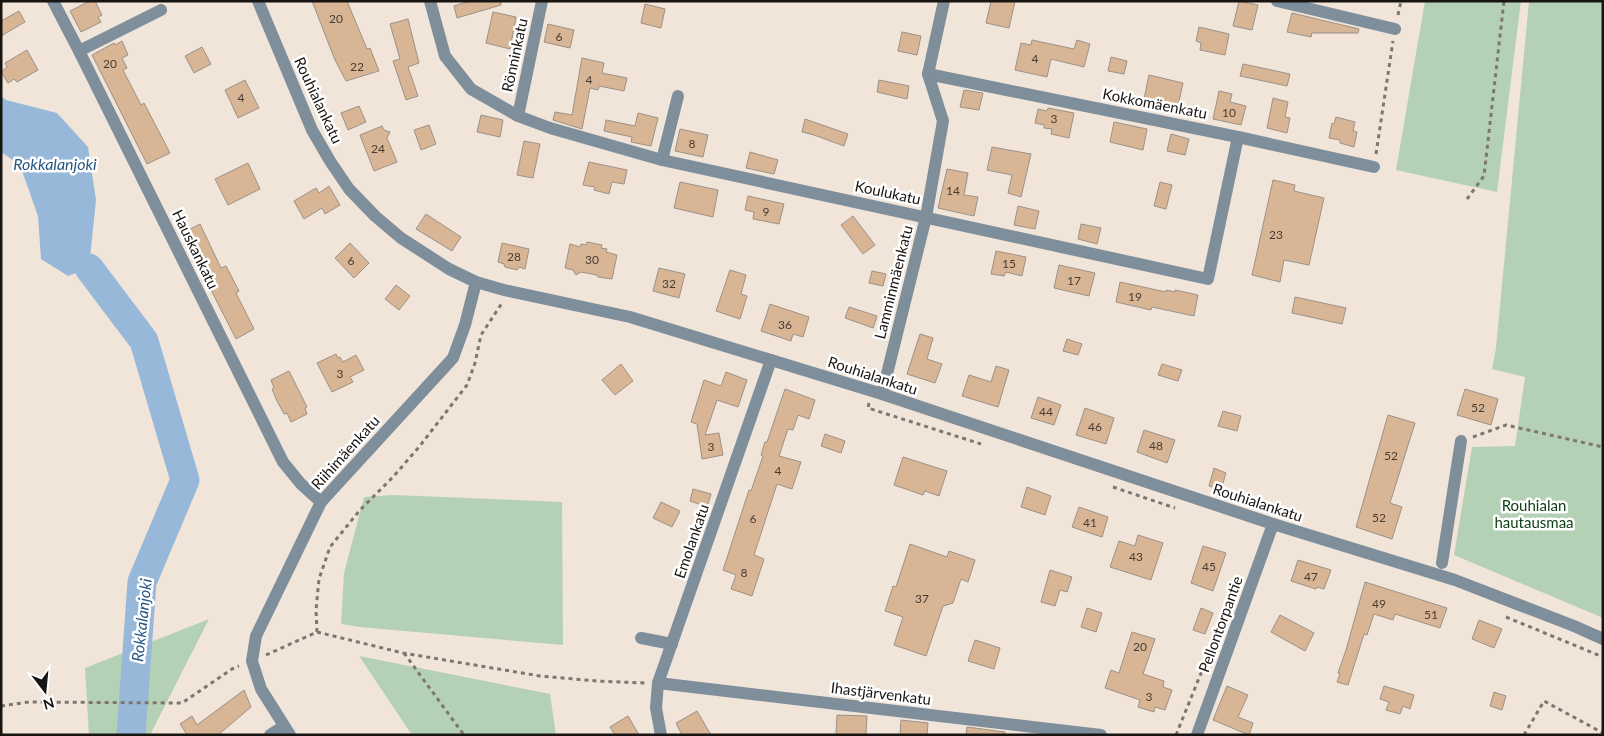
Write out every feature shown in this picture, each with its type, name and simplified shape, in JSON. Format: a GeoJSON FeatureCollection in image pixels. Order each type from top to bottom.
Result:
{"type":"FeatureCollection","features":[{"type":"Feature","properties":{"kind":"street","name":"Hauskankatu"},"geometry":{"type":"LineString","coordinates":[[53,1],[283,462],[300,484],[321,502]]}},
{"type":"Feature","properties":{"kind":"street","name":"Rouhialankatu"},"geometry":{"type":"LineString","coordinates":[[258,1],[312,130],[349,189],[375,216],[401,238],[449,269],[476,282],[504,290],[630,317],[882,394],[1273,524],[1455,580],[1603,639]]}},
{"type":"Feature","properties":{"kind":"street","name":"Koulukatu"},"geometry":{"type":"LineString","coordinates":[[430,1],[444,56],[471,89],[518,116],[550,128],[662,160],[1208,279],[1238,136]]}},
{"type":"Feature","properties":{"kind":"street","name":"Rönninkatu"},"geometry":{"type":"LineString","coordinates":[[518,116],[542,1]]}},
{"type":"Feature","properties":{"kind":"street","name":"Lamminmäenkatu"},"geometry":{"type":"LineString","coordinates":[[882,394],[926,217],[943,122],[928,74],[944,1]]}},
{"type":"Feature","properties":{"kind":"street"},"geometry":{"type":"LineString","coordinates":[[1277,1],[1395,28]]}},
{"type":"Feature","properties":{"kind":"street"},"geometry":{"type":"LineString","coordinates":[[79,51],[161,10]]}},
{"type":"Feature","properties":{"kind":"street","name":"Kokkomäenkatu"},"geometry":{"type":"LineString","coordinates":[[928,74],[1238,136],[1374,167]]}},
{"type":"Feature","properties":{"kind":"street"},"geometry":{"type":"LineString","coordinates":[[662,160],[678,96]]}},
{"type":"Feature","properties":{"kind":"street","name":"Riihimäenkatu"},"geometry":{"type":"LineString","coordinates":[[287,730],[261,689],[252,661],[256,636],[321,502],[452,358],[465,325],[476,282]]}},
{"type":"Feature","properties":{"kind":"street","name":"Emolankatu"},"geometry":{"type":"LineString","coordinates":[[661,735],[656,708],[658,683],[771,360]]}},
{"type":"Feature","properties":{"kind":"street"},"geometry":{"type":"LineString","coordinates":[[1442,562],[1462,441]]}},
{"type":"Feature","properties":{"kind":"street","name":"Pellontorpantie"},"geometry":{"type":"LineString","coordinates":[[1197,735],[1273,524]]}},
{"type":"Feature","properties":{"kind":"street"},"geometry":{"type":"LineString","coordinates":[[641,638],[672,644]]}},
{"type":"Feature","properties":{"kind":"street","name":"Ihastjärvenkatu"},"geometry":{"type":"LineString","coordinates":[[658,683],[1101,735]]}},
{"type":"Feature","properties":{"kind":"street"},"geometry":{"type":"LineString","coordinates":[[270,735],[287,730]]}},
{"type":"Feature","properties":{"kind":"path"},"geometry":{"type":"LineString","coordinates":[[1467,200],[1484,176],[1504,1]]}},
{"type":"Feature","properties":{"kind":"path"},"geometry":{"type":"LineString","coordinates":[[1374,167],[1395,28]]}},
{"type":"Feature","properties":{"kind":"path"},"geometry":{"type":"LineString","coordinates":[[317,632],[316,610],[319,579],[330,547],[360,510],[393,477],[419,447],[467,385],[475,363],[481,335],[501,305],[504,290]]}},
{"type":"Feature","properties":{"kind":"path"},"geometry":{"type":"LineString","coordinates":[[1462,441],[1506,424],[1603,447]]}},
{"type":"Feature","properties":{"kind":"path"},"geometry":{"type":"LineString","coordinates":[[1,706],[29,702],[182,703],[232,669],[317,632],[403,653],[540,676],[596,681],[658,683]]}},
{"type":"Feature","properties":{"kind":"path"},"geometry":{"type":"LineString","coordinates":[[403,653],[464,735]]}},
{"type":"Feature","properties":{"kind":"path"},"geometry":{"type":"LineString","coordinates":[[1524,735],[1544,701],[1603,733]]}},
{"type":"Feature","properties":{"kind":"green space"},"geometry":{"type":"Polygon","coordinates":[[[1425,1],[1521,1],[1497,192],[1396,170],[1425,1]]]}},
{"type":"Feature","properties":{"kind":"green space","name":"Rouhialan hautausmaa"},"geometry":{"type":"Polygon","coordinates":[[[1529,1],[1603,1],[1603,618],[1454,555],[1472,447],[1515,446],[1525,377],[1492,369],[1496,348],[1529,1]]]}},
{"type":"Feature","properties":{"kind":"green space"},"geometry":{"type":"Polygon","coordinates":[[[393,495],[562,502],[563,645],[341,624],[344,573],[364,497],[393,495]]]}},
{"type":"Feature","properties":{"kind":"green space"},"geometry":{"type":"Polygon","coordinates":[[[209,619],[150,735],[89,735],[85,668],[209,619]]]}},
{"type":"Feature","properties":{"kind":"green space"},"geometry":{"type":"Polygon","coordinates":[[[359,656],[550,694],[556,735],[412,735],[359,656]]]}},
{"type":"Feature","properties":{"kind":"water","name":"Rokkalanjoki"},"geometry":{"type":"Polygon","coordinates":[[[1,96],[6,100],[57,113],[88,147],[96,200],[89,268],[68,276],[41,259],[38,216],[20,165],[1,152],[1,96]]]}},
{"type":"Feature","properties":{"kind":"building"},"geometry":{"type":"Polygon","coordinates":[[[90,1],[95,1],[102,15],[98,17],[101,22],[81,32],[70,11],[90,1]]]}},
{"type":"Feature","properties":{"kind":"building"},"geometry":{"type":"Polygon","coordinates":[[[312,1],[347,1],[367,49],[370,48],[379,71],[346,81],[335,60],[312,1]]]}},
{"type":"Feature","properties":{"kind":"building"},"geometry":{"type":"Polygon","coordinates":[[[470,1],[501,1],[501,5],[457,18],[454,6],[470,1]]]}},
{"type":"Feature","properties":{"kind":"building"},"geometry":{"type":"Polygon","coordinates":[[[991,1],[1015,1],[1009,28],[986,23],[991,1]]]}},
{"type":"Feature","properties":{"kind":"building"},"geometry":{"type":"Polygon","coordinates":[[[1239,1],[1258,5],[1252,30],[1233,26],[1239,1]]]}},
{"type":"Feature","properties":{"kind":"building"},"geometry":{"type":"Polygon","coordinates":[[[645,4],[665,9],[661,28],[641,23],[645,4]]]}},
{"type":"Feature","properties":{"kind":"building"},"geometry":{"type":"Polygon","coordinates":[[[19,11],[25,22],[1,36],[1,21],[19,11]]]}},
{"type":"Feature","properties":{"kind":"building"},"geometry":{"type":"Polygon","coordinates":[[[493,12],[516,17],[510,49],[486,43],[493,12]]]}},
{"type":"Feature","properties":{"kind":"building"},"geometry":{"type":"Polygon","coordinates":[[[1292,13],[1359,29],[1358,33],[1312,33],[1311,37],[1287,32],[1292,13]]]}},
{"type":"Feature","properties":{"kind":"building"},"geometry":{"type":"Polygon","coordinates":[[[408,19],[419,63],[408,67],[418,96],[406,100],[393,61],[400,59],[390,24],[408,19]]]}},
{"type":"Feature","properties":{"kind":"building"},"geometry":{"type":"Polygon","coordinates":[[[548,24],[574,30],[570,48],[544,42],[548,24]]]}},
{"type":"Feature","properties":{"kind":"building"},"geometry":{"type":"Polygon","coordinates":[[[1199,27],[1229,34],[1225,55],[1200,50],[1201,43],[1196,41],[1199,27]]]}},
{"type":"Feature","properties":{"kind":"building"},"geometry":{"type":"Polygon","coordinates":[[[902,32],[921,36],[917,55],[898,51],[902,32]]]}},
{"type":"Feature","properties":{"kind":"building"},"geometry":{"type":"Polygon","coordinates":[[[1032,40],[1074,49],[1077,40],[1090,44],[1084,67],[1051,59],[1047,77],[1015,70],[1021,43],[1031,45],[1032,40]]]}},
{"type":"Feature","properties":{"kind":"building"},"geometry":{"type":"Polygon","coordinates":[[[122,41],[128,55],[122,58],[127,68],[123,70],[141,105],[144,103],[170,153],[147,164],[92,55],[114,43],[115,45],[122,41]]]}},
{"type":"Feature","properties":{"kind":"building"},"geometry":{"type":"Polygon","coordinates":[[[202,47],[211,64],[194,73],[185,56],[202,47]]]}},
{"type":"Feature","properties":{"kind":"building"},"geometry":{"type":"Polygon","coordinates":[[[27,50],[38,70],[17,82],[14,79],[8,83],[1,72],[7,67],[5,63],[27,50]]]}},
{"type":"Feature","properties":{"kind":"building"},"geometry":{"type":"Polygon","coordinates":[[[1111,57],[1127,61],[1124,74],[1108,71],[1111,57]]]}},
{"type":"Feature","properties":{"kind":"building"},"geometry":{"type":"Polygon","coordinates":[[[582,58],[604,63],[602,73],[627,78],[624,91],[599,86],[598,90],[590,88],[582,129],[553,120],[555,112],[572,115],[582,58]]]}},
{"type":"Feature","properties":{"kind":"building"},"geometry":{"type":"Polygon","coordinates":[[[1243,64],[1290,74],[1287,86],[1240,76],[1243,64]]]}},
{"type":"Feature","properties":{"kind":"building"},"geometry":{"type":"Polygon","coordinates":[[[1149,75],[1183,83],[1178,106],[1144,99],[1149,75]]]}},
{"type":"Feature","properties":{"kind":"building"},"geometry":{"type":"Polygon","coordinates":[[[245,80],[259,108],[238,118],[225,90],[245,80]]]}},
{"type":"Feature","properties":{"kind":"building"},"geometry":{"type":"Polygon","coordinates":[[[879,80],[909,86],[907,99],[877,92],[879,80]]]}},
{"type":"Feature","properties":{"kind":"building"},"geometry":{"type":"Polygon","coordinates":[[[964,90],[983,93],[979,110],[960,107],[964,90]]]}},
{"type":"Feature","properties":{"kind":"building"},"geometry":{"type":"Polygon","coordinates":[[[1219,91],[1232,94],[1230,102],[1246,106],[1241,125],[1213,119],[1219,91]]]}},
{"type":"Feature","properties":{"kind":"building"},"geometry":{"type":"Polygon","coordinates":[[[1273,98],[1288,102],[1285,117],[1290,118],[1287,133],[1267,128],[1273,98]]]}},
{"type":"Feature","properties":{"kind":"building"},"geometry":{"type":"Polygon","coordinates":[[[359,106],[366,122],[348,130],[341,113],[359,106]]]}},
{"type":"Feature","properties":{"kind":"building"},"geometry":{"type":"Polygon","coordinates":[[[1048,108],[1074,113],[1069,138],[1051,134],[1052,129],[1044,128],[1044,125],[1035,123],[1038,109],[1047,111],[1048,108]]]}},
{"type":"Feature","properties":{"kind":"building"},"geometry":{"type":"Polygon","coordinates":[[[638,113],[658,118],[651,146],[631,142],[632,137],[604,131],[606,120],[635,126],[638,113]]]}},
{"type":"Feature","properties":{"kind":"building"},"geometry":{"type":"Polygon","coordinates":[[[481,115],[503,120],[500,137],[477,132],[481,115]]]}},
{"type":"Feature","properties":{"kind":"building"},"geometry":{"type":"Polygon","coordinates":[[[1336,117],[1355,122],[1353,131],[1357,132],[1354,147],[1340,143],[1340,140],[1329,138],[1332,123],[1334,124],[1336,117]]]}},
{"type":"Feature","properties":{"kind":"building"},"geometry":{"type":"Polygon","coordinates":[[[805,119],[848,134],[844,146],[802,132],[805,119]]]}},
{"type":"Feature","properties":{"kind":"building"},"geometry":{"type":"Polygon","coordinates":[[[1114,122],[1147,129],[1143,150],[1110,142],[1114,122]]]}},
{"type":"Feature","properties":{"kind":"building"},"geometry":{"type":"Polygon","coordinates":[[[429,125],[436,144],[421,150],[414,130],[429,125]]]}},
{"type":"Feature","properties":{"kind":"building"},"geometry":{"type":"Polygon","coordinates":[[[382,126],[384,130],[390,132],[387,138],[397,162],[374,171],[360,135],[382,126]]]}},
{"type":"Feature","properties":{"kind":"building"},"geometry":{"type":"Polygon","coordinates":[[[680,129],[708,135],[703,157],[675,151],[680,129]]]}},
{"type":"Feature","properties":{"kind":"building"},"geometry":{"type":"Polygon","coordinates":[[[1171,134],[1189,139],[1185,155],[1167,151],[1171,134]]]}},
{"type":"Feature","properties":{"kind":"building"},"geometry":{"type":"Polygon","coordinates":[[[524,141],[540,144],[533,178],[517,175],[524,141]]]}},
{"type":"Feature","properties":{"kind":"building"},"geometry":{"type":"Polygon","coordinates":[[[992,147],[1031,154],[1021,197],[1008,193],[1012,175],[987,170],[992,147]]]}},
{"type":"Feature","properties":{"kind":"building"},"geometry":{"type":"Polygon","coordinates":[[[750,152],[778,160],[774,174],[746,168],[750,152]]]}},
{"type":"Feature","properties":{"kind":"building"},"geometry":{"type":"Polygon","coordinates":[[[589,162],[627,170],[624,184],[612,182],[609,194],[594,190],[595,187],[583,185],[589,162]]]}},
{"type":"Feature","properties":{"kind":"building"},"geometry":{"type":"Polygon","coordinates":[[[248,163],[260,189],[228,205],[215,179],[248,163]]]}},
{"type":"Feature","properties":{"kind":"building"},"geometry":{"type":"Polygon","coordinates":[[[947,169],[968,173],[964,195],[978,197],[974,216],[938,208],[947,169]]]}},
{"type":"Feature","properties":{"kind":"building"},"geometry":{"type":"Polygon","coordinates":[[[1273,180],[1295,185],[1294,191],[1324,198],[1309,265],[1284,260],[1280,282],[1252,275],[1273,180]]]}},
{"type":"Feature","properties":{"kind":"building"},"geometry":{"type":"Polygon","coordinates":[[[680,182],[718,190],[713,217],[674,208],[680,182]]]}},
{"type":"Feature","properties":{"kind":"building"},"geometry":{"type":"Polygon","coordinates":[[[1160,182],[1172,185],[1166,209],[1154,206],[1160,182]]]}},
{"type":"Feature","properties":{"kind":"building"},"geometry":{"type":"Polygon","coordinates":[[[329,186],[340,205],[325,214],[322,208],[304,219],[294,201],[316,188],[319,193],[329,186]]]}},
{"type":"Feature","properties":{"kind":"building"},"geometry":{"type":"Polygon","coordinates":[[[748,196],[784,204],[779,224],[753,219],[754,212],[745,210],[748,196]]]}},
{"type":"Feature","properties":{"kind":"building"},"geometry":{"type":"Polygon","coordinates":[[[1018,206],[1039,211],[1035,229],[1014,225],[1018,206]]]}},
{"type":"Feature","properties":{"kind":"building"},"geometry":{"type":"Polygon","coordinates":[[[426,214],[461,237],[452,251],[416,229],[426,214]]]}},
{"type":"Feature","properties":{"kind":"building"},"geometry":{"type":"Polygon","coordinates":[[[853,216],[875,245],[863,254],[841,225],[853,216]]]}},
{"type":"Feature","properties":{"kind":"building"},"geometry":{"type":"Polygon","coordinates":[[[200,224],[221,268],[226,266],[239,291],[236,293],[254,329],[236,339],[182,233],[200,224]]]}},
{"type":"Feature","properties":{"kind":"building"},"geometry":{"type":"Polygon","coordinates":[[[1081,224],[1101,228],[1097,244],[1078,239],[1081,224]]]}},
{"type":"Feature","properties":{"kind":"building"},"geometry":{"type":"Polygon","coordinates":[[[587,242],[602,245],[601,248],[607,249],[606,252],[617,255],[612,279],[581,272],[576,275],[573,270],[565,268],[570,244],[580,247],[581,244],[586,245],[587,242]]]}},
{"type":"Feature","properties":{"kind":"building"},"geometry":{"type":"Polygon","coordinates":[[[350,243],[369,263],[354,278],[335,258],[350,243]]]}},
{"type":"Feature","properties":{"kind":"building"},"geometry":{"type":"Polygon","coordinates":[[[502,243],[529,249],[525,269],[519,267],[517,270],[505,267],[504,264],[498,262],[502,243]]]}},
{"type":"Feature","properties":{"kind":"building"},"geometry":{"type":"Polygon","coordinates":[[[996,251],[1026,257],[1022,276],[1006,272],[1004,276],[991,274],[996,251]]]}},
{"type":"Feature","properties":{"kind":"building"},"geometry":{"type":"Polygon","coordinates":[[[1059,265],[1095,273],[1089,296],[1054,288],[1059,265]]]}},
{"type":"Feature","properties":{"kind":"building"},"geometry":{"type":"Polygon","coordinates":[[[659,268],[685,274],[679,298],[653,291],[659,268]]]}},
{"type":"Feature","properties":{"kind":"building"},"geometry":{"type":"Polygon","coordinates":[[[730,270],[746,275],[741,294],[747,296],[740,319],[716,311],[730,270]]]}},
{"type":"Feature","properties":{"kind":"building"},"geometry":{"type":"Polygon","coordinates":[[[872,271],[886,274],[883,286],[869,283],[872,271]]]}},
{"type":"Feature","properties":{"kind":"building"},"geometry":{"type":"Polygon","coordinates":[[[1120,282],[1166,292],[1166,290],[1175,292],[1175,290],[1198,295],[1194,316],[1152,307],[1151,310],[1116,302],[1120,282]]]}},
{"type":"Feature","properties":{"kind":"building"},"geometry":{"type":"Polygon","coordinates":[[[396,285],[410,296],[399,310],[385,299],[396,285]]]}},
{"type":"Feature","properties":{"kind":"building"},"geometry":{"type":"Polygon","coordinates":[[[1295,297],[1346,308],[1342,324],[1292,313],[1295,297]]]}},
{"type":"Feature","properties":{"kind":"building"},"geometry":{"type":"Polygon","coordinates":[[[770,304],[809,317],[803,337],[793,334],[791,341],[761,331],[770,304]]]}},
{"type":"Feature","properties":{"kind":"building"},"geometry":{"type":"Polygon","coordinates":[[[849,307],[877,316],[873,328],[845,318],[849,307]]]}},
{"type":"Feature","properties":{"kind":"building"},"geometry":{"type":"Polygon","coordinates":[[[920,334],[933,338],[927,359],[942,364],[935,383],[907,374],[920,334]]]}},
{"type":"Feature","properties":{"kind":"building"},"geometry":{"type":"Polygon","coordinates":[[[1067,339],[1082,344],[1078,355],[1063,351],[1067,339]]]}},
{"type":"Feature","properties":{"kind":"building"},"geometry":{"type":"Polygon","coordinates":[[[336,354],[343,362],[356,355],[364,370],[350,377],[353,382],[332,392],[317,363],[336,354]]]}},
{"type":"Feature","properties":{"kind":"building"},"geometry":{"type":"Polygon","coordinates":[[[621,364],[633,381],[615,395],[602,380],[621,364]]]}},
{"type":"Feature","properties":{"kind":"building"},"geometry":{"type":"Polygon","coordinates":[[[1162,364],[1182,370],[1178,381],[1158,375],[1162,364]]]}},
{"type":"Feature","properties":{"kind":"building"},"geometry":{"type":"Polygon","coordinates":[[[996,366],[1009,370],[998,407],[962,396],[969,375],[991,382],[996,366]]]}},
{"type":"Feature","properties":{"kind":"building"},"geometry":{"type":"Polygon","coordinates":[[[289,371],[307,407],[305,408],[307,414],[291,422],[287,413],[284,414],[277,401],[272,389],[274,388],[271,380],[289,371]]]}},
{"type":"Feature","properties":{"kind":"building"},"geometry":{"type":"Polygon","coordinates":[[[726,372],[747,380],[738,407],[717,400],[705,435],[719,433],[723,455],[702,459],[697,424],[691,422],[704,380],[721,386],[726,372]]]}},
{"type":"Feature","properties":{"kind":"building"},"geometry":{"type":"Polygon","coordinates":[[[785,389],[815,400],[809,419],[798,415],[793,430],[788,429],[779,456],[801,462],[792,489],[777,484],[754,555],[764,559],[752,596],[731,589],[736,575],[723,570],[749,490],[751,491],[763,456],[761,455],[765,442],[767,442],[785,389]]]}},
{"type":"Feature","properties":{"kind":"building"},"geometry":{"type":"Polygon","coordinates":[[[1465,389],[1498,399],[1491,425],[1457,415],[1465,389]]]}},
{"type":"Feature","properties":{"kind":"building"},"geometry":{"type":"Polygon","coordinates":[[[1038,397],[1061,405],[1054,425],[1031,418],[1038,397]]]}},
{"type":"Feature","properties":{"kind":"building"},"geometry":{"type":"Polygon","coordinates":[[[1085,408],[1114,418],[1106,444],[1076,435],[1085,408]]]}},
{"type":"Feature","properties":{"kind":"building"},"geometry":{"type":"Polygon","coordinates":[[[1223,411],[1241,416],[1237,431],[1218,426],[1223,411]]]}},
{"type":"Feature","properties":{"kind":"building"},"geometry":{"type":"Polygon","coordinates":[[[1388,415],[1415,423],[1390,503],[1402,507],[1392,539],[1356,527],[1388,415]]]}},
{"type":"Feature","properties":{"kind":"building"},"geometry":{"type":"Polygon","coordinates":[[[1144,430],[1175,440],[1167,463],[1137,452],[1144,430]]]}},
{"type":"Feature","properties":{"kind":"building"},"geometry":{"type":"Polygon","coordinates":[[[825,434],[845,441],[841,453],[821,446],[825,434]]]}},
{"type":"Feature","properties":{"kind":"building"},"geometry":{"type":"Polygon","coordinates":[[[903,457],[947,471],[939,496],[925,491],[923,495],[894,485],[903,457]]]}},
{"type":"Feature","properties":{"kind":"building"},"geometry":{"type":"Polygon","coordinates":[[[1214,468],[1226,473],[1221,490],[1209,486],[1214,468]]]}},
{"type":"Feature","properties":{"kind":"building"},"geometry":{"type":"Polygon","coordinates":[[[1027,487],[1051,496],[1045,515],[1021,507],[1027,487]]]}},
{"type":"Feature","properties":{"kind":"building"},"geometry":{"type":"Polygon","coordinates":[[[693,489],[711,494],[707,507],[690,501],[693,489]]]}},
{"type":"Feature","properties":{"kind":"building"},"geometry":{"type":"Polygon","coordinates":[[[661,502],[680,511],[672,527],[653,518],[661,502]]]}},
{"type":"Feature","properties":{"kind":"building"},"geometry":{"type":"Polygon","coordinates":[[[1079,507],[1108,517],[1102,537],[1072,527],[1079,507]]]}},
{"type":"Feature","properties":{"kind":"building"},"geometry":{"type":"Polygon","coordinates":[[[1138,535],[1163,543],[1151,580],[1110,567],[1119,541],[1135,546],[1138,535]]]}},
{"type":"Feature","properties":{"kind":"building"},"geometry":{"type":"Polygon","coordinates":[[[910,544],[947,557],[949,551],[975,560],[968,582],[961,579],[953,603],[943,606],[926,656],[894,645],[903,617],[885,611],[893,586],[896,587],[910,544]]]}},
{"type":"Feature","properties":{"kind":"building"},"geometry":{"type":"Polygon","coordinates":[[[1203,546],[1226,553],[1213,591],[1191,583],[1203,546]]]}},
{"type":"Feature","properties":{"kind":"building"},"geometry":{"type":"Polygon","coordinates":[[[1298,560],[1331,570],[1324,589],[1317,587],[1316,589],[1291,581],[1298,560]]]}},
{"type":"Feature","properties":{"kind":"building"},"geometry":{"type":"Polygon","coordinates":[[[1050,570],[1072,577],[1067,592],[1060,590],[1055,606],[1041,602],[1050,570]]]}},
{"type":"Feature","properties":{"kind":"building"},"geometry":{"type":"Polygon","coordinates":[[[1365,582],[1447,608],[1440,628],[1395,614],[1393,620],[1374,614],[1367,635],[1364,634],[1348,685],[1337,682],[1340,674],[1338,673],[1365,582]]]}},
{"type":"Feature","properties":{"kind":"building"},"geometry":{"type":"Polygon","coordinates":[[[1087,608],[1102,613],[1096,632],[1081,627],[1087,608]]]}},
{"type":"Feature","properties":{"kind":"building"},"geometry":{"type":"Polygon","coordinates":[[[1201,608],[1213,613],[1205,634],[1193,630],[1201,608]]]}},
{"type":"Feature","properties":{"kind":"building"},"geometry":{"type":"Polygon","coordinates":[[[1280,615],[1314,633],[1305,651],[1271,632],[1280,615]]]}},
{"type":"Feature","properties":{"kind":"building"},"geometry":{"type":"Polygon","coordinates":[[[1479,620],[1502,629],[1494,648],[1472,639],[1479,620]]]}},
{"type":"Feature","properties":{"kind":"building"},"geometry":{"type":"Polygon","coordinates":[[[1132,632],[1155,639],[1143,674],[1164,681],[1163,687],[1172,690],[1165,710],[1155,707],[1154,712],[1138,707],[1140,700],[1105,688],[1111,670],[1119,673],[1132,632]]]}},
{"type":"Feature","properties":{"kind":"building"},"geometry":{"type":"Polygon","coordinates":[[[975,640],[1000,648],[994,669],[968,661],[975,640]]]}},
{"type":"Feature","properties":{"kind":"building"},"geometry":{"type":"Polygon","coordinates":[[[1227,686],[1248,695],[1238,717],[1253,723],[1249,735],[1213,720],[1227,686]]]}},
{"type":"Feature","properties":{"kind":"building"},"geometry":{"type":"Polygon","coordinates":[[[1384,686],[1414,695],[1410,709],[1403,706],[1400,714],[1386,710],[1389,702],[1380,699],[1384,686]]]}},
{"type":"Feature","properties":{"kind":"building"},"geometry":{"type":"Polygon","coordinates":[[[244,690],[251,707],[218,735],[184,735],[186,733],[180,724],[192,716],[197,725],[244,690]]]}},
{"type":"Feature","properties":{"kind":"building"},"geometry":{"type":"Polygon","coordinates":[[[1494,692],[1506,696],[1502,710],[1490,706],[1494,692]]]}},
{"type":"Feature","properties":{"kind":"building"},"geometry":{"type":"Polygon","coordinates":[[[697,711],[711,735],[682,735],[676,723],[697,711]]]}},
{"type":"Feature","properties":{"kind":"building"},"geometry":{"type":"Polygon","coordinates":[[[837,715],[867,716],[866,735],[836,735],[837,715]]]}},
{"type":"Feature","properties":{"kind":"building"},"geometry":{"type":"Polygon","coordinates":[[[628,716],[639,735],[615,735],[610,727],[628,716]]]}},
{"type":"Feature","properties":{"kind":"building"},"geometry":{"type":"Polygon","coordinates":[[[901,720],[928,723],[927,735],[900,735],[901,720]]]}},
{"type":"Feature","properties":{"kind":"building"},"geometry":{"type":"Polygon","coordinates":[[[967,727],[1005,732],[1005,735],[966,735],[967,727]]]}},
{"type":"Feature","properties":{"kind":"waterway","name":"Rokkalanjoki"},"geometry":{"type":"LineString","coordinates":[[89,268],[144,341],[185,480],[142,582],[131,735]]}}]}
